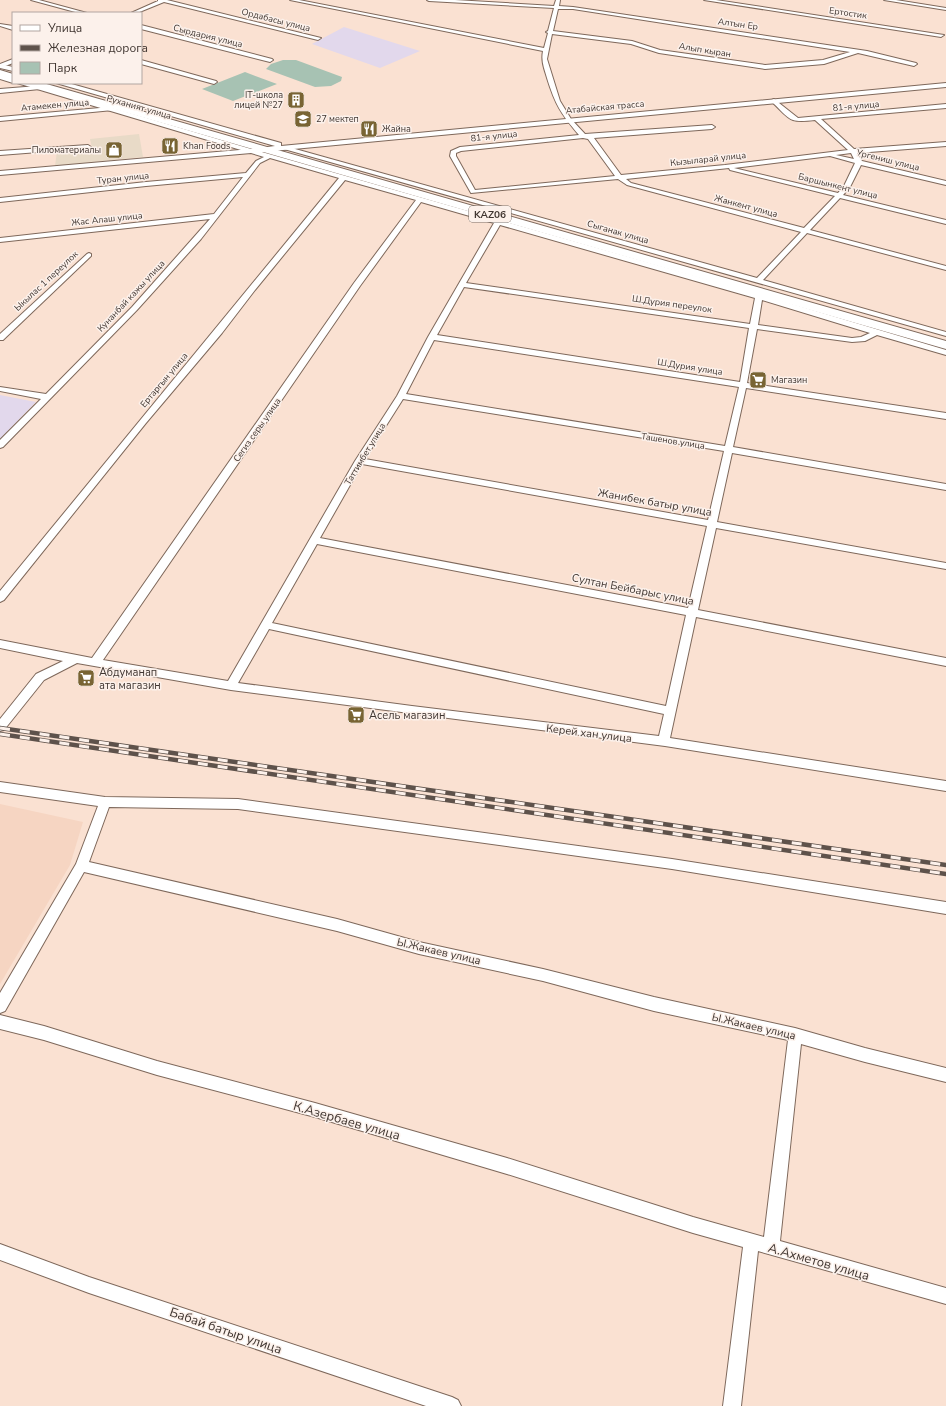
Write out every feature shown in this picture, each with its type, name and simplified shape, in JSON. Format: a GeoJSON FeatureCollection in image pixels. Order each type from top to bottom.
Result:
{"type":"FeatureCollection","features":[{"type":"Feature","properties":{"kind":"highway"},"geometry":{"type":"LineString","coordinates":[[0,70],[12,73]]}},
{"type":"Feature","properties":{"kind":"highway"},"geometry":{"type":"LineString","coordinates":[[0,73],[12,77]]}},
{"type":"Feature","properties":{"kind":"highway","name":"KАZ06"},"geometry":{"type":"LineString","coordinates":[[40,85],[946,340]]}},
{"type":"Feature","properties":{"kind":"highway","name":"KАZ06"},"geometry":{"type":"LineString","coordinates":[[274,151],[946,345]]}},
{"type":"Feature","properties":{"kind":"main road"},"geometry":{"type":"LineString","coordinates":[[0,66],[12,70]]}},
{"type":"Feature","properties":{"kind":"main road"},"geometry":{"type":"LineString","coordinates":[[0,77],[12,81]]}},
{"type":"Feature","properties":{"kind":"main road","name":"Руханият улица"},"geometry":{"type":"LineString","coordinates":[[63,84],[274,151]]}},
{"type":"Feature","properties":{"kind":"main road","name":"Руханият улица"},"geometry":{"type":"LineString","coordinates":[[40,85],[111,109],[251,151]]}},
{"type":"Feature","properties":{"kind":"main road","name":"Атабайская трасса"},"geometry":{"type":"LineString","coordinates":[[251,151],[274,151],[569,120],[946,85]]}},
{"type":"Feature","properties":{"kind":"street"},"geometry":{"type":"LineString","coordinates":[[33,0],[81,12]]}},
{"type":"Feature","properties":{"kind":"street"},"geometry":{"type":"LineString","coordinates":[[135,12],[163,0]]}},
{"type":"Feature","properties":{"kind":"street","name":"Ордабасы улица"},"geometry":{"type":"LineString","coordinates":[[163,0],[318,38]]}},
{"type":"Feature","properties":{"kind":"street"},"geometry":{"type":"LineString","coordinates":[[292,0],[546,50]]}},
{"type":"Feature","properties":{"kind":"street","name":"Алтын Ер"},"geometry":{"type":"LineString","coordinates":[[430,0],[573,8],[858,51],[914,64]]}},
{"type":"Feature","properties":{"kind":"street","name":"Жанкент улица"},"geometry":{"type":"LineString","coordinates":[[558,0],[552,29],[549,32],[544,59],[557,101],[569,120],[587,137],[619,177],[629,184],[946,268]]}},
{"type":"Feature","properties":{"kind":"street","name":"Ертостик"},"geometry":{"type":"LineString","coordinates":[[706,0],[941,35]]}},
{"type":"Feature","properties":{"kind":"street"},"geometry":{"type":"LineString","coordinates":[[886,0],[946,9]]}},
{"type":"Feature","properties":{"kind":"street"},"geometry":{"type":"LineString","coordinates":[[0,25],[12,28]]}},
{"type":"Feature","properties":{"kind":"street","name":"Сырдария улица"},"geometry":{"type":"LineString","coordinates":[[142,27],[270,60]]}},
{"type":"Feature","properties":{"kind":"street","name":"Алып кыран"},"geometry":{"type":"LineString","coordinates":[[549,32],[632,44],[659,51],[764,67],[824,62],[858,51]]}},
{"type":"Feature","properties":{"kind":"street"},"geometry":{"type":"LineString","coordinates":[[0,66],[12,61]]}},
{"type":"Feature","properties":{"kind":"street"},"geometry":{"type":"LineString","coordinates":[[142,62],[214,82]]}},
{"type":"Feature","properties":{"kind":"street"},"geometry":{"type":"LineString","coordinates":[[0,91],[40,85]]}},
{"type":"Feature","properties":{"kind":"street","name":"81-я улица"},"geometry":{"type":"LineString","coordinates":[[774,101],[792,118],[797,120],[946,106]]}},
{"type":"Feature","properties":{"kind":"street","name":"Атамекен улица"},"geometry":{"type":"LineString","coordinates":[[0,119],[111,109]]}},
{"type":"Feature","properties":{"kind":"street"},"geometry":{"type":"LineString","coordinates":[[758,280],[847,187],[859,162],[853,151],[816,118]]}},
{"type":"Feature","properties":{"kind":"street"},"geometry":{"type":"LineString","coordinates":[[587,137],[712,127]]}},
{"type":"Feature","properties":{"kind":"street","name":"81-я улица"},"geometry":{"type":"LineString","coordinates":[[473,192],[453,156],[453,152],[460,149],[587,137]]}},
{"type":"Feature","properties":{"kind":"street","name":"Кызыларай улица"},"geometry":{"type":"LineString","coordinates":[[473,192],[725,167],[853,151],[945,144]]}},
{"type":"Feature","properties":{"kind":"street"},"geometry":{"type":"LineString","coordinates":[[0,153],[88,147]]}},
{"type":"Feature","properties":{"kind":"street"},"geometry":{"type":"LineString","coordinates":[[0,173],[251,151]]}},
{"type":"Feature","properties":{"kind":"street"},"geometry":{"type":"LineString","coordinates":[[274,151],[344,177],[759,297],[946,353]]}},
{"type":"Feature","properties":{"kind":"street","name":"Кунанбай кажы улица"},"geometry":{"type":"LineString","coordinates":[[0,445],[164,276],[196,240],[258,162],[274,151]]}},
{"type":"Feature","properties":{"kind":"street","name":"Сыганак улица"},"geometry":{"type":"LineString","coordinates":[[274,151],[758,280],[946,334]]}},
{"type":"Feature","properties":{"kind":"street","name":"Ургениш улица"},"geometry":{"type":"LineString","coordinates":[[827,154],[946,183]]}},
{"type":"Feature","properties":{"kind":"street","name":"Баршынкент улица"},"geometry":{"type":"LineString","coordinates":[[725,167],[946,222]]}},
{"type":"Feature","properties":{"kind":"street","name":"Туран улица"},"geometry":{"type":"LineString","coordinates":[[0,200],[146,184],[249,175]]}},
{"type":"Feature","properties":{"kind":"street","name":"Ертаргын улица"},"geometry":{"type":"LineString","coordinates":[[0,598],[143,421],[344,177]]}},
{"type":"Feature","properties":{"kind":"street","name":"Сегиз серы улица"},"geometry":{"type":"LineString","coordinates":[[95,663],[357,285],[420,199]]}},
{"type":"Feature","properties":{"kind":"street","name":"Жас Алаш улица"},"geometry":{"type":"LineString","coordinates":[[0,240],[215,216]]}},
{"type":"Feature","properties":{"kind":"street","name":"Таттимбет улица"},"geometry":{"type":"LineString","coordinates":[[231,686],[359,461],[401,396],[432,337],[498,222]]}},
{"type":"Feature","properties":{"kind":"street","name":"Ыкылас 1 переулок"},"geometry":{"type":"LineString","coordinates":[[0,338],[89,255]]}},
{"type":"Feature","properties":{"kind":"street","name":"Ш.Дурия переулок"},"geometry":{"type":"LineString","coordinates":[[463,284],[535,296],[854,340],[866,339],[876,332]]}},
{"type":"Feature","properties":{"kind":"street"},"geometry":{"type":"LineString","coordinates":[[663,742],[729,450],[755,326],[759,297]]}},
{"type":"Feature","properties":{"kind":"street","name":"Ш.Дурия улица"},"geometry":{"type":"LineString","coordinates":[[432,337],[946,416]]}},
{"type":"Feature","properties":{"kind":"street"},"geometry":{"type":"LineString","coordinates":[[0,388],[47,397]]}},
{"type":"Feature","properties":{"kind":"street","name":"Ташенов улица"},"geometry":{"type":"LineString","coordinates":[[401,396],[946,487]]}},
{"type":"Feature","properties":{"kind":"street","name":"Жанибек батыр улица"},"geometry":{"type":"LineString","coordinates":[[359,461],[946,566]]}},
{"type":"Feature","properties":{"kind":"street","name":"Султан Бейбарыс улица"},"geometry":{"type":"LineString","coordinates":[[315,540],[946,662]]}},
{"type":"Feature","properties":{"kind":"street"},"geometry":{"type":"LineString","coordinates":[[266,625],[670,711]]}},
{"type":"Feature","properties":{"kind":"street","name":"Керей хан улица"},"geometry":{"type":"LineString","coordinates":[[0,644],[74,660],[231,686],[444,715],[663,742],[946,786]]}},
{"type":"Feature","properties":{"kind":"street"},"geometry":{"type":"LineString","coordinates":[[0,728],[40,677],[74,660]]}},
{"type":"Feature","properties":{"kind":"street"},"geometry":{"type":"LineString","coordinates":[[0,787],[105,802],[238,804],[672,864],[946,908]]}},
{"type":"Feature","properties":{"kind":"street"},"geometry":{"type":"LineString","coordinates":[[0,1006],[80,866],[105,802]]}},
{"type":"Feature","properties":{"kind":"street","name":"Ы.Жакаев улица"},"geometry":{"type":"LineString","coordinates":[[80,866],[337,926],[419,948],[543,975],[654,1004],[795,1035],[864,1055],[946,1075]]}},
{"type":"Feature","properties":{"kind":"street","name":"К.Азербаев улица"},"geometry":{"type":"LineString","coordinates":[[0,1022],[44,1033],[157,1068],[315,1110],[507,1166],[692,1225]]}},
{"type":"Feature","properties":{"kind":"street"},"geometry":{"type":"LineString","coordinates":[[771,1247],[795,1035]]}},
{"type":"Feature","properties":{"kind":"street","name":"А.Ахметов улица"},"geometry":{"type":"LineString","coordinates":[[692,1225],[946,1296]]}},
{"type":"Feature","properties":{"kind":"street"},"geometry":{"type":"LineString","coordinates":[[732,1406],[751,1242]]}},
{"type":"Feature","properties":{"kind":"street","name":"Бабай батыр улица"},"geometry":{"type":"LineString","coordinates":[[0,1252],[97,1287],[452,1406]]}},
{"type":"Feature","properties":{"kind":"shaded area"},"geometry":{"type":"Polygon","coordinates":[[[344,27],[420,51],[380,68],[312,44],[344,27]]]}},
{"type":"Feature","properties":{"kind":"shaded area"},"geometry":{"type":"Polygon","coordinates":[[[139,134],[143,157],[55,166],[57,151],[92,148],[90,139],[139,134]]]}},
{"type":"Feature","properties":{"kind":"shaded area"},"geometry":{"type":"Polygon","coordinates":[[[0,395],[36,402],[0,439],[0,395]]]}},
{"type":"Feature","properties":{"kind":"shaded area"},"geometry":{"type":"Polygon","coordinates":[[[0,804],[83,822],[70,865],[0,984],[0,804]]]}},
{"type":"Feature","properties":{"kind":"green space"},"geometry":{"type":"Polygon","coordinates":[[[283,60],[296,60],[342,77],[341,81],[331,86],[315,87],[266,69],[271,64],[283,60]]]}},
{"type":"Feature","properties":{"kind":"green space"},"geometry":{"type":"Polygon","coordinates":[[[245,72],[277,84],[233,101],[202,89],[245,72]]]}},
{"type":"Feature","properties":{"kind":"railway"},"geometry":{"type":"LineString","coordinates":[[0,728],[946,865]]}},
{"type":"Feature","properties":{"kind":"railway"},"geometry":{"type":"LineString","coordinates":[[0,734],[946,874]]}},
{"type":"Feature","properties":{"kind":"place","name":"IT-школа лицей №27"},"geometry":{"type":"Point","coordinates":[296,100]}},
{"type":"Feature","properties":{"kind":"place","name":"27 мектеп"},"geometry":{"type":"Point","coordinates":[303,119]}},
{"type":"Feature","properties":{"kind":"place","name":"Жайна"},"geometry":{"type":"Point","coordinates":[369,129]}},
{"type":"Feature","properties":{"kind":"place","name":"Khan Foods"},"geometry":{"type":"Point","coordinates":[170,146]}},
{"type":"Feature","properties":{"kind":"place","name":"Пиломатериалы"},"geometry":{"type":"Point","coordinates":[114,150]}},
{"type":"Feature","properties":{"kind":"place","name":"Магазин"},"geometry":{"type":"Point","coordinates":[758,380]}},
{"type":"Feature","properties":{"kind":"place","name":"Абдуманап ата магазин"},"geometry":{"type":"Point","coordinates":[86,678]}},
{"type":"Feature","properties":{"kind":"place","name":"Асель магазин"},"geometry":{"type":"Point","coordinates":[356,715]}}]}
